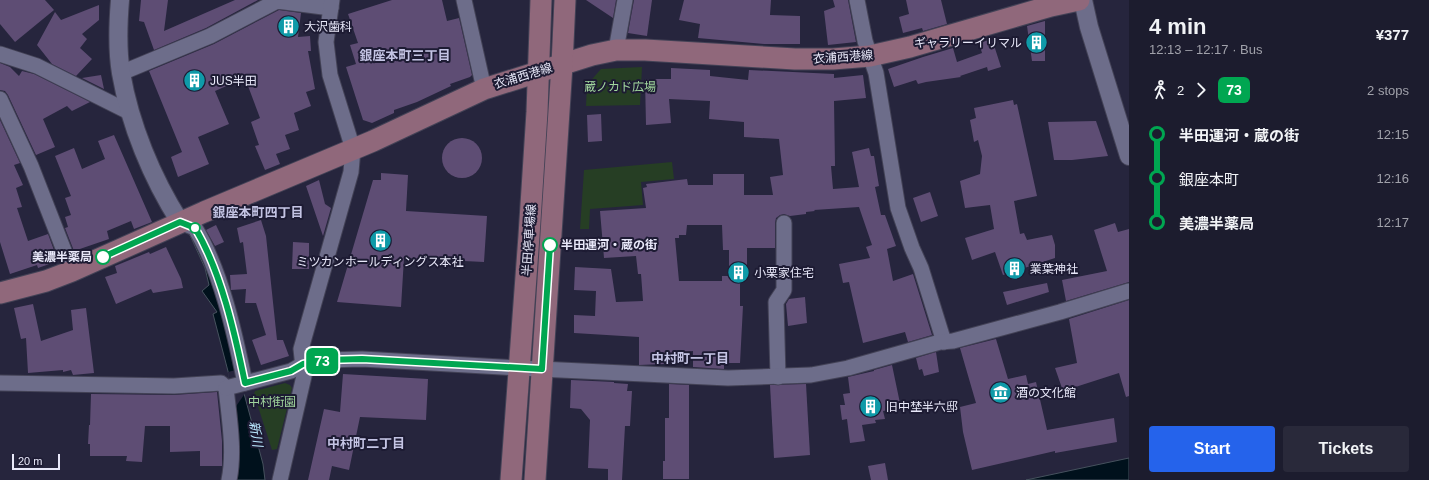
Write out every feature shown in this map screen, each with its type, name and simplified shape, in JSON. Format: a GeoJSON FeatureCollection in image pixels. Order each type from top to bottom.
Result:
{"type":"FeatureCollection","features":[{"type":"Feature","properties":{"kind":"main road","name":"半田停車場線"},"geometry":{"type":"LineString","coordinates":[[511,480],[529,236],[541,0]]}},
{"type":"Feature","properties":{"kind":"main road","name":"半田停車場線"},"geometry":{"type":"LineString","coordinates":[[535,480],[565,0]]}},
{"type":"Feature","properties":{"kind":"main road","name":"衣浦西港線"},"geometry":{"type":"LineString","coordinates":[[0,293],[46,281],[180,222],[353,149],[484,89],[592,55],[616,50],[645,50],[795,59],[833,59],[870,56],[910,47],[1051,6],[1079,0]]}},
{"type":"Feature","properties":{"kind":"street"},"geometry":{"type":"LineString","coordinates":[[120,0],[118,29],[121,73],[131,113],[142,147],[163,195],[180,222],[195,228],[213,266],[222,292],[244,383]]}},
{"type":"Feature","properties":{"kind":"street"},"geometry":{"type":"LineString","coordinates":[[464,0],[484,89]]}},
{"type":"Feature","properties":{"kind":"street"},"geometry":{"type":"LineString","coordinates":[[616,50],[625,0]]}},
{"type":"Feature","properties":{"kind":"street"},"geometry":{"type":"LineString","coordinates":[[857,0],[865,40],[876,72],[898,208],[912,248],[921,268],[944,342]]}},
{"type":"Feature","properties":{"kind":"street"},"geometry":{"type":"LineString","coordinates":[[1083,0],[1089,27],[1125,129],[1129,156]]}},
{"type":"Feature","properties":{"kind":"street"},"geometry":{"type":"LineString","coordinates":[[121,73],[210,36],[277,1],[331,4],[326,42],[330,75],[353,149],[351,172],[301,348],[304,376],[280,480]]}},
{"type":"Feature","properties":{"kind":"street"},"geometry":{"type":"LineString","coordinates":[[0,54],[37,66],[131,113]]}},
{"type":"Feature","properties":{"kind":"street"},"geometry":{"type":"LineString","coordinates":[[0,99],[31,166],[72,270]]}},
{"type":"Feature","properties":{"kind":"street"},"geometry":{"type":"LineString","coordinates":[[778,377],[776,302],[784,290],[784,223]]}},
{"type":"Feature","properties":{"kind":"street"},"geometry":{"type":"LineString","coordinates":[[228,388],[291,371],[303,364],[325,360],[362,359],[728,378],[811,375],[848,368],[944,342],[954,341],[1129,291]]}},
{"type":"Feature","properties":{"kind":"street"},"geometry":{"type":"LineString","coordinates":[[0,382],[174,386],[221,383],[228,388]]}},
{"type":"Feature","properties":{"kind":"street"},"geometry":{"type":"LineString","coordinates":[[228,388],[231,455],[229,480]]}},
{"type":"Feature","properties":{"kind":"green space","name":"蔵ノカド広場"},"geometry":{"type":"Polygon","coordinates":[[[642,67],[640,105],[586,106],[587,85],[601,69],[642,67]]]}},
{"type":"Feature","properties":{"kind":"green space"},"geometry":{"type":"Polygon","coordinates":[[[672,162],[674,179],[641,182],[643,205],[590,209],[589,229],[580,229],[584,170],[672,162]]]}},
{"type":"Feature","properties":{"kind":"green space","name":"中村街園"},"geometry":{"type":"Polygon","coordinates":[[[285,383],[290,385],[292,388],[277,449],[272,450],[254,394],[255,391],[285,383]]]}},
{"type":"Feature","properties":{"kind":"water"},"geometry":{"type":"Polygon","coordinates":[[[194,231],[210,267],[263,464],[265,480],[235,480],[229,375],[213,314],[217,312],[202,291],[209,285],[205,268],[189,233],[194,231]]]}},
{"type":"Feature","properties":{"kind":"water"},"geometry":{"type":"Polygon","coordinates":[[[1129,458],[1129,480],[1026,480],[1129,458]]]}},
{"type":"Feature","properties":{"kind":"pier"},"geometry":{"type":"Polygon","coordinates":[[[240,369],[246,392],[232,412],[228,372],[240,369]]]}},
{"type":"Feature","properties":{"kind":"building"},"geometry":{"type":"Polygon","coordinates":[[[0,0],[45,0],[54,10],[15,42],[0,24],[0,0]]]}},
{"type":"Feature","properties":{"kind":"building"},"geometry":{"type":"Polygon","coordinates":[[[141,0],[168,0],[164,31],[235,0],[258,0],[206,28],[154,50],[144,22],[139,21],[141,0]]]}},
{"type":"Feature","properties":{"kind":"building"},"geometry":{"type":"Polygon","coordinates":[[[392,0],[442,0],[447,21],[459,18],[472,75],[450,84],[451,86],[417,102],[394,110],[394,113],[372,123],[363,120],[346,67],[356,64],[350,45],[358,43],[348,14],[392,0]]]}},
{"type":"Feature","properties":{"kind":"building"},"geometry":{"type":"Polygon","coordinates":[[[586,0],[616,0],[613,18],[586,0]]]}},
{"type":"Feature","properties":{"kind":"building"},"geometry":{"type":"Polygon","coordinates":[[[634,0],[652,0],[647,36],[628,33],[634,0]]]}},
{"type":"Feature","properties":{"kind":"building"},"geometry":{"type":"Polygon","coordinates":[[[684,0],[771,0],[770,15],[800,16],[800,44],[764,44],[698,38],[700,24],[679,20],[684,0]]]}},
{"type":"Feature","properties":{"kind":"building"},"geometry":{"type":"Polygon","coordinates":[[[833,0],[848,0],[856,42],[828,45],[824,11],[835,7],[833,0]]]}},
{"type":"Feature","properties":{"kind":"building"},"geometry":{"type":"Polygon","coordinates":[[[906,0],[941,0],[947,24],[923,31],[922,28],[903,33],[899,17],[909,14],[906,0]]]}},
{"type":"Feature","properties":{"kind":"building"},"geometry":{"type":"Polygon","coordinates":[[[99,5],[99,20],[82,34],[87,39],[80,48],[92,59],[76,76],[52,64],[37,45],[55,12],[61,20],[99,5]]]}},
{"type":"Feature","properties":{"kind":"building"},"geometry":{"type":"Polygon","coordinates":[[[279,10],[301,13],[298,37],[310,36],[311,51],[308,51],[315,89],[306,92],[311,106],[294,113],[299,130],[285,135],[290,149],[276,154],[280,164],[265,170],[255,146],[259,145],[251,122],[260,118],[245,78],[215,91],[229,124],[198,137],[209,164],[178,177],[171,157],[182,152],[149,71],[214,44],[279,10]]]}},
{"type":"Feature","properties":{"kind":"building","name":"ギャラリーイリマル"},"geometry":{"type":"Polygon","coordinates":[[[1045,21],[1045,61],[1032,61],[1027,26],[1045,21]]]}},
{"type":"Feature","properties":{"kind":"building"},"geometry":{"type":"Polygon","coordinates":[[[992,39],[1001,67],[988,71],[987,67],[960,76],[961,77],[918,84],[916,80],[894,87],[888,69],[953,48],[957,62],[982,53],[979,43],[992,39]]]}},
{"type":"Feature","properties":{"kind":"building"},"geometry":{"type":"Polygon","coordinates":[[[0,63],[10,67],[19,76],[22,71],[34,74],[90,102],[72,111],[67,106],[43,119],[55,147],[36,155],[8,95],[5,91],[0,90],[0,63]]]}},
{"type":"Feature","properties":{"kind":"building"},"geometry":{"type":"Polygon","coordinates":[[[671,68],[710,70],[710,76],[748,80],[749,70],[834,74],[834,78],[863,75],[866,98],[834,101],[835,166],[831,166],[833,189],[859,187],[852,152],[869,148],[871,156],[874,156],[879,186],[875,187],[881,215],[885,215],[896,246],[887,249],[893,281],[913,274],[932,335],[908,342],[905,332],[863,343],[849,282],[843,283],[839,264],[870,258],[866,247],[872,245],[859,207],[814,210],[815,211],[806,212],[806,214],[790,216],[784,214],[780,215],[776,218],[775,223],[775,248],[747,248],[747,280],[740,280],[740,306],[743,306],[740,363],[724,363],[724,369],[693,367],[693,351],[663,354],[664,364],[639,365],[639,337],[574,333],[574,315],[595,316],[596,291],[574,290],[575,267],[611,269],[616,302],[643,301],[641,274],[638,274],[636,256],[604,258],[600,211],[646,208],[643,188],[647,187],[646,184],[687,179],[688,185],[713,185],[713,174],[744,174],[744,195],[773,195],[770,177],[783,175],[779,139],[744,137],[744,122],[709,119],[710,101],[669,99],[671,123],[646,125],[645,79],[671,79],[671,68]],[[687,225],[686,235],[679,235],[679,238],[675,238],[679,281],[722,281],[722,276],[729,276],[729,250],[723,250],[722,225],[687,225]]]}},
{"type":"Feature","properties":{"kind":"building"},"geometry":{"type":"Polygon","coordinates":[[[101,75],[104,89],[82,78],[101,75]]]}},
{"type":"Feature","properties":{"kind":"building"},"geometry":{"type":"Polygon","coordinates":[[[1013,100],[1014,105],[1017,104],[1037,196],[1014,201],[1020,234],[1024,233],[1027,240],[1052,235],[1055,245],[1055,258],[1003,275],[995,252],[972,260],[965,238],[994,229],[990,205],[965,208],[960,181],[980,174],[982,156],[978,140],[974,142],[970,120],[976,118],[974,108],[1013,100]]]}},
{"type":"Feature","properties":{"kind":"building"},"geometry":{"type":"Polygon","coordinates":[[[601,114],[602,141],[588,142],[587,115],[601,114]]]}},
{"type":"Feature","properties":{"kind":"building"},"geometry":{"type":"Polygon","coordinates":[[[0,120],[20,163],[14,165],[23,185],[16,188],[22,207],[17,208],[28,241],[48,234],[58,261],[38,268],[37,265],[10,274],[0,242],[0,120]]]}},
{"type":"Feature","properties":{"kind":"building"},"geometry":{"type":"Polygon","coordinates":[[[1096,121],[1108,156],[1072,160],[1054,160],[1048,122],[1096,121]]]}},
{"type":"Feature","properties":{"kind":"building"},"geometry":{"type":"Polygon","coordinates":[[[114,135],[152,222],[134,229],[131,221],[107,231],[109,239],[74,251],[65,228],[68,227],[65,217],[71,215],[65,198],[71,196],[55,156],[74,148],[82,169],[105,159],[98,141],[114,135]]]}},
{"type":"Feature","properties":{"kind":"building"},"geometry":{"type":"Polygon","coordinates":[[[466,138],[473,141],[479,147],[482,158],[481,166],[473,175],[466,178],[458,178],[451,175],[443,166],[442,154],[445,147],[454,139],[466,138]]]}},
{"type":"Feature","properties":{"kind":"building","name":"ミツカンホールディングス本社"},"geometry":{"type":"Polygon","coordinates":[[[381,173],[408,175],[406,211],[487,216],[484,262],[404,258],[401,307],[337,302],[373,180],[381,180],[381,173]]]}},
{"type":"Feature","properties":{"kind":"building"},"geometry":{"type":"Polygon","coordinates":[[[319,180],[325,204],[331,208],[323,236],[306,186],[319,180]]]}},
{"type":"Feature","properties":{"kind":"building"},"geometry":{"type":"Polygon","coordinates":[[[930,192],[938,216],[921,222],[913,198],[930,192]]]}},
{"type":"Feature","properties":{"kind":"building"},"geometry":{"type":"Polygon","coordinates":[[[261,220],[266,236],[277,340],[283,340],[289,356],[261,365],[252,340],[266,335],[256,303],[245,303],[246,289],[231,290],[230,275],[247,274],[243,242],[240,243],[237,228],[261,220]]]}},
{"type":"Feature","properties":{"kind":"building"},"geometry":{"type":"Polygon","coordinates":[[[1115,223],[1118,232],[1129,229],[1129,282],[1066,301],[1062,280],[1107,271],[1094,230],[1115,223]]]}},
{"type":"Feature","properties":{"kind":"building"},"geometry":{"type":"Polygon","coordinates":[[[216,225],[224,242],[215,246],[206,230],[216,225]]]}},
{"type":"Feature","properties":{"kind":"building"},"geometry":{"type":"Polygon","coordinates":[[[293,242],[309,243],[309,269],[292,269],[293,242]]]}},
{"type":"Feature","properties":{"kind":"building"},"geometry":{"type":"Polygon","coordinates":[[[166,247],[181,279],[183,288],[153,293],[151,289],[116,304],[105,277],[117,273],[115,266],[149,252],[150,254],[166,247]]]}},
{"type":"Feature","properties":{"kind":"building"},"geometry":{"type":"Polygon","coordinates":[[[1047,283],[1049,292],[1007,305],[1003,292],[1047,283]]]}},
{"type":"Feature","properties":{"kind":"building"},"geometry":{"type":"Polygon","coordinates":[[[805,297],[807,323],[788,326],[786,304],[789,299],[805,297]]]}},
{"type":"Feature","properties":{"kind":"building"},"geometry":{"type":"Polygon","coordinates":[[[1129,300],[1129,396],[1126,397],[1119,373],[1063,391],[1055,368],[1077,363],[1069,319],[1129,300]]]}},
{"type":"Feature","properties":{"kind":"building"},"geometry":{"type":"Polygon","coordinates":[[[33,304],[41,341],[73,330],[71,310],[86,308],[94,373],[73,375],[71,370],[63,372],[63,370],[28,373],[26,338],[21,339],[14,308],[33,304]]]}},
{"type":"Feature","properties":{"kind":"building"},"geometry":{"type":"Polygon","coordinates":[[[996,339],[1008,379],[1026,375],[1028,384],[1036,382],[1047,430],[1114,418],[1117,442],[1055,453],[1055,451],[972,470],[963,432],[960,407],[976,403],[960,348],[996,339]]]}},
{"type":"Feature","properties":{"kind":"building"},"geometry":{"type":"Polygon","coordinates":[[[936,352],[939,372],[924,376],[922,369],[919,370],[916,358],[936,352]]]}},
{"type":"Feature","properties":{"kind":"building","name":"旧中埜半六邸"},"geometry":{"type":"Polygon","coordinates":[[[892,365],[901,408],[883,411],[885,419],[875,420],[876,423],[862,425],[865,441],[850,443],[847,419],[842,420],[840,405],[845,405],[843,394],[850,393],[848,377],[892,365]]]}},
{"type":"Feature","properties":{"kind":"building"},"geometry":{"type":"Polygon","coordinates":[[[343,374],[428,379],[426,420],[360,417],[349,470],[332,466],[329,480],[308,480],[324,409],[340,412],[343,374]]]}},
{"type":"Feature","properties":{"kind":"building"},"geometry":{"type":"Polygon","coordinates":[[[571,380],[628,384],[627,391],[632,391],[630,426],[625,426],[622,480],[608,480],[608,469],[588,468],[590,420],[581,409],[570,408],[571,380]]]}},
{"type":"Feature","properties":{"kind":"building"},"geometry":{"type":"Polygon","coordinates":[[[669,384],[689,385],[689,479],[663,479],[663,461],[665,461],[665,418],[669,418],[669,384]]]}},
{"type":"Feature","properties":{"kind":"building"},"geometry":{"type":"Polygon","coordinates":[[[806,384],[810,455],[774,458],[770,385],[806,384]]]}},
{"type":"Feature","properties":{"kind":"building"},"geometry":{"type":"Polygon","coordinates":[[[217,392],[222,441],[222,466],[200,466],[200,451],[170,452],[170,426],[145,426],[142,462],[126,461],[127,456],[90,456],[90,444],[88,444],[91,394],[174,395],[217,392]]]}},
{"type":"Feature","properties":{"kind":"building"},"geometry":{"type":"Polygon","coordinates":[[[885,463],[888,480],[871,480],[868,466],[885,463]]]}},
{"type":"Feature","properties":{"kind":"bus line","name":"73"},"geometry":{"type":"LineString","coordinates":[[103,257],[180,222],[195,228],[213,266],[220,285],[232,327],[245,383],[291,371],[303,364],[325,360],[362,359],[542,369],[550,245]]}},
{"type":"Feature","properties":{"kind":"place","name":"大沢歯科"},"geometry":{"type":"Point","coordinates":[288,27]}},
{"type":"Feature","properties":{"kind":"place","name":"ギャラリーイリマル"},"geometry":{"type":"Point","coordinates":[1037,43]}},
{"type":"Feature","properties":{"kind":"place","name":"JUS半田"},"geometry":{"type":"Point","coordinates":[195,81]}},
{"type":"Feature","properties":{"kind":"place","name":"ミツカンホールディングス本社"},"geometry":{"type":"Point","coordinates":[380,241]}},
{"type":"Feature","properties":{"kind":"place","name":"半田運河・蔵の街"},"geometry":{"type":"Point","coordinates":[550,245]}},
{"type":"Feature","properties":{"kind":"place","name":"美濃半薬局"},"geometry":{"type":"Point","coordinates":[103,257]}},
{"type":"Feature","properties":{"kind":"place","name":"業葉神社"},"geometry":{"type":"Point","coordinates":[1015,269]}},
{"type":"Feature","properties":{"kind":"place","name":"小栗家住宅"},"geometry":{"type":"Point","coordinates":[738,273]}},
{"type":"Feature","properties":{"kind":"place","name":"酒の文化館"},"geometry":{"type":"Point","coordinates":[1000,393]}},
{"type":"Feature","properties":{"kind":"place","name":"旧中埜半六邸"},"geometry":{"type":"Point","coordinates":[871,407]}},
{"type":"Feature","properties":{"kind":"district","name":"銀座本町三丁目"},"geometry":{"type":"Point","coordinates":[405,55]}},
{"type":"Feature","properties":{"kind":"district","name":"銀座本町四丁目"},"geometry":{"type":"Point","coordinates":[258,212]}},
{"type":"Feature","properties":{"kind":"district","name":"中村町一丁目"},"geometry":{"type":"Point","coordinates":[690,358]}},
{"type":"Feature","properties":{"kind":"district","name":"中村町二丁目"},"geometry":{"type":"Point","coordinates":[366,443]}},
{"type":"Feature","properties":{"kind":"water label","name":"新川"},"geometry":{"type":"Point","coordinates":[256,434]}}]}
